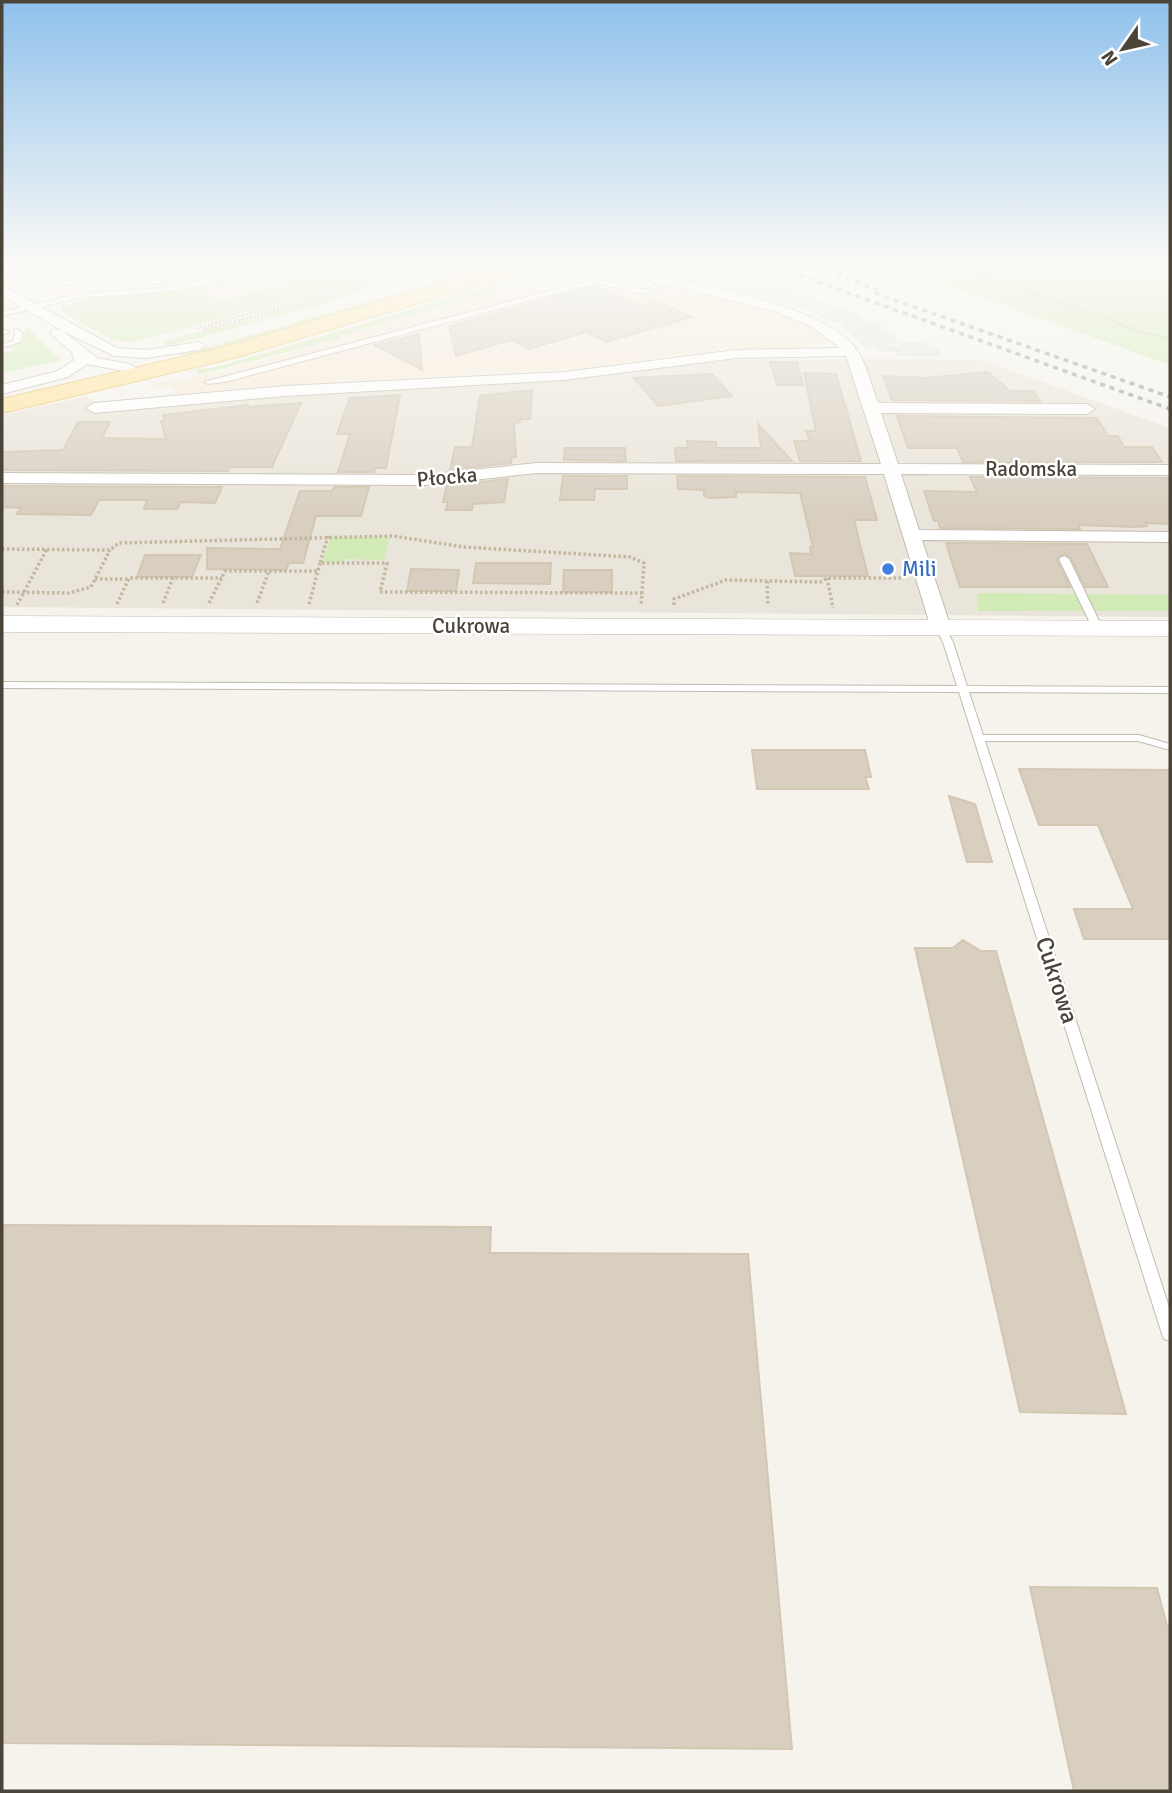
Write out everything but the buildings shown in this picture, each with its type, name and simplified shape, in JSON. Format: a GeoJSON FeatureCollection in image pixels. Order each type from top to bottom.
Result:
{"type":"FeatureCollection","features":[{"type":"Feature","properties":{"kind":"main road"},"geometry":{"type":"LineString","coordinates":[[2,391],[149,349]]}},
{"type":"Feature","properties":{"kind":"main road"},"geometry":{"type":"LineString","coordinates":[[2,406],[241,349]]}},
{"type":"Feature","properties":{"kind":"street"},"geometry":{"type":"LineString","coordinates":[[74,349],[93,362],[112,359],[170,367]]}},
{"type":"Feature","properties":{"kind":"street"},"geometry":{"type":"LineString","coordinates":[[95,349],[112,359]]}},
{"type":"Feature","properties":{"kind":"street"},"geometry":{"type":"LineString","coordinates":[[848,349],[872,408],[941,628]]}},
{"type":"Feature","properties":{"kind":"street"},"geometry":{"type":"LineString","coordinates":[[94,408],[285,391],[564,376],[736,354],[851,352]]}},
{"type":"Feature","properties":{"kind":"street"},"geometry":{"type":"LineString","coordinates":[[2,391],[69,372],[82,361],[79,353]]}},
{"type":"Feature","properties":{"kind":"street"},"geometry":{"type":"LineString","coordinates":[[33,399],[86,383],[112,359]]}},
{"type":"Feature","properties":{"kind":"street"},"geometry":{"type":"LineString","coordinates":[[872,408],[1087,409]]}},
{"type":"Feature","properties":{"kind":"street","name":"Płocka"},"geometry":{"type":"LineString","coordinates":[[2,478],[425,480],[537,468],[892,469]]}},
{"type":"Feature","properties":{"kind":"street","name":"Radomska"},"geometry":{"type":"LineString","coordinates":[[892,469],[1170,470]]}},
{"type":"Feature","properties":{"kind":"street"},"geometry":{"type":"LineString","coordinates":[[911,535],[1170,537]]}},
{"type":"Feature","properties":{"kind":"street","name":"Cukrowa"},"geometry":{"type":"LineString","coordinates":[[9,615],[1170,629]]}},
{"type":"Feature","properties":{"kind":"lane"},"geometry":{"type":"LineString","coordinates":[[208,382],[340,349]]}},
{"type":"Feature","properties":{"kind":"lane"},"geometry":{"type":"LineString","coordinates":[[1064,559],[1098,629]]}},
{"type":"Feature","properties":{"kind":"lane","name":"Cukrowa"},"geometry":{"type":"LineString","coordinates":[[941,628],[948,642],[1170,1334]]}},
{"type":"Feature","properties":{"kind":"lane"},"geometry":{"type":"LineString","coordinates":[[2,685],[962,687],[1170,690]]}},
{"type":"Feature","properties":{"kind":"lane"},"geometry":{"type":"LineString","coordinates":[[979,738],[1139,738],[1170,747]]}},
{"type":"Feature","properties":{"kind":"path"},"geometry":{"type":"LineString","coordinates":[[309,604],[328,536]]}},
{"type":"Feature","properties":{"kind":"path"},"geometry":{"type":"LineString","coordinates":[[2,592],[69,593],[91,587],[110,550],[119,543],[393,536],[464,547],[630,557],[645,563],[641,607]]}},
{"type":"Feature","properties":{"kind":"path"},"geometry":{"type":"LineString","coordinates":[[2,549],[110,550]]}},
{"type":"Feature","properties":{"kind":"path"},"geometry":{"type":"LineString","coordinates":[[9,615],[47,549]]}},
{"type":"Feature","properties":{"kind":"path"},"geometry":{"type":"LineString","coordinates":[[320,564],[387,564],[380,592],[642,593]]}},
{"type":"Feature","properties":{"kind":"path"},"geometry":{"type":"LineString","coordinates":[[209,603],[225,571],[318,571]]}},
{"type":"Feature","properties":{"kind":"path"},"geometry":{"type":"LineString","coordinates":[[257,604],[270,571]]}},
{"type":"Feature","properties":{"kind":"path"},"geometry":{"type":"LineString","coordinates":[[162,604],[173,578]]}},
{"type":"Feature","properties":{"kind":"path"},"geometry":{"type":"LineString","coordinates":[[95,579],[222,578]]}},
{"type":"Feature","properties":{"kind":"path"},"geometry":{"type":"LineString","coordinates":[[674,609],[674,599],[726,580],[820,582],[827,578],[912,578]]}},
{"type":"Feature","properties":{"kind":"path"},"geometry":{"type":"LineString","coordinates":[[827,578],[833,611]]}},
{"type":"Feature","properties":{"kind":"path"},"geometry":{"type":"LineString","coordinates":[[117,604],[128,579]]}},
{"type":"Feature","properties":{"kind":"path"},"geometry":{"type":"LineString","coordinates":[[767,581],[768,610]]}},
{"type":"Feature","properties":{"kind":"shaded area"},"geometry":{"type":"Polygon","coordinates":[[[306,349],[748,349],[723,349],[578,368],[278,385],[174,394],[173,387],[152,388],[152,384],[216,373],[306,349]]]}},
{"type":"Feature","properties":{"kind":"shaded area"},"geometry":{"type":"Polygon","coordinates":[[[878,349],[939,349],[942,357],[898,356],[897,352],[881,352],[878,349]]]}},
{"type":"Feature","properties":{"kind":"shaded area"},"geometry":{"type":"Polygon","coordinates":[[[727,360],[981,360],[1170,428],[1170,617],[2,607],[2,415],[85,397],[110,408],[604,375],[727,360]]]}},
{"type":"Feature","properties":{"kind":"green space"},"geometry":{"type":"Polygon","coordinates":[[[15,349],[49,349],[61,360],[2,373],[2,353],[15,349]]]}},
{"type":"Feature","properties":{"kind":"green space"},"geometry":{"type":"Polygon","coordinates":[[[203,349],[218,349],[186,358],[181,355],[203,349]]]}},
{"type":"Feature","properties":{"kind":"green space"},"geometry":{"type":"Polygon","coordinates":[[[280,349],[301,349],[197,375],[197,369],[212,368],[280,349]]]}},
{"type":"Feature","properties":{"kind":"green space"},"geometry":{"type":"Polygon","coordinates":[[[1124,349],[1170,349],[1170,365],[1124,349]]]}},
{"type":"Feature","properties":{"kind":"green space"},"geometry":{"type":"Polygon","coordinates":[[[331,537],[390,537],[384,560],[345,559],[344,563],[323,562],[331,537]]]}},
{"type":"Feature","properties":{"kind":"green space"},"geometry":{"type":"Polygon","coordinates":[[[977,593],[1170,595],[1170,611],[978,611],[977,593]]]}},
{"type":"Feature","properties":{"kind":"railway"},"geometry":{"type":"LineString","coordinates":[[1003,349],[1170,409]]}},
{"type":"Feature","properties":{"kind":"railway"},"geometry":{"type":"LineString","coordinates":[[1033,349],[1170,397]]}},
{"type":"Feature","properties":{"kind":"place","name":"Mili"},"geometry":{"type":"Point","coordinates":[888,569]}}]}
